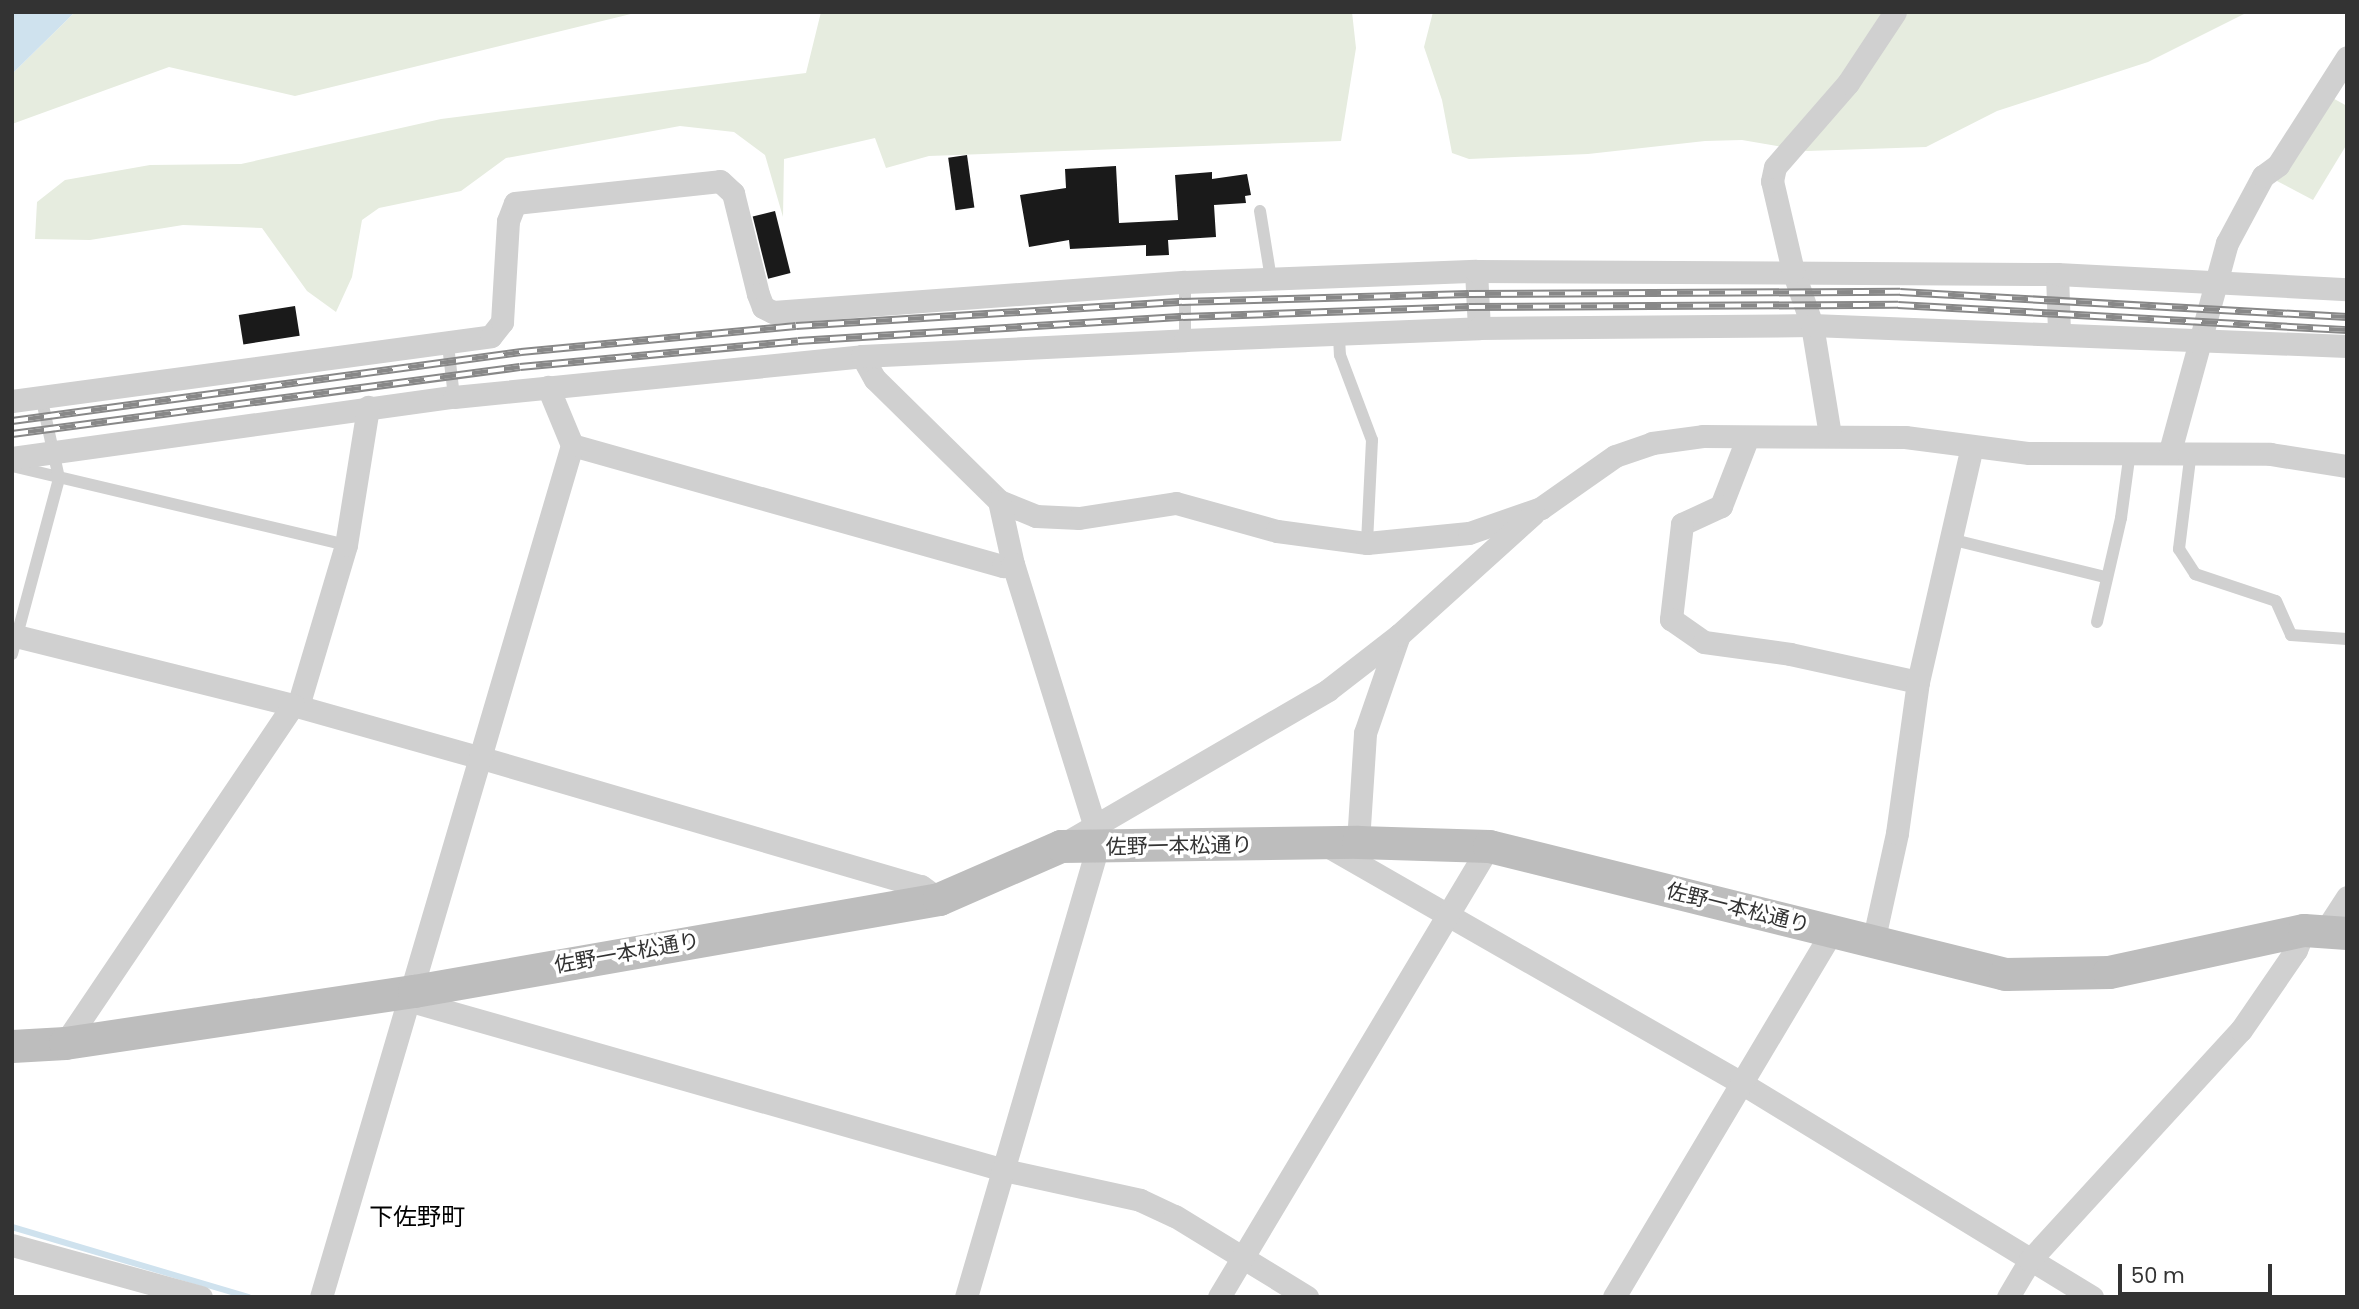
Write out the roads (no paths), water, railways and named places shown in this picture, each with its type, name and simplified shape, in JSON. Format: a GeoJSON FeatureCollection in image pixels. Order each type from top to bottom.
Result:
{"type":"FeatureCollection","features":[{"type":"Feature","properties":{"kind":"street"},"geometry":{"type":"LineString","coordinates":[[1830,435],[1812,325],[1793,271],[1772,181],[1775,167],[1848,83],[1895,12]]}},
{"type":"Feature","properties":{"kind":"street"},"geometry":{"type":"LineString","coordinates":[[2181,451],[2198,338],[2227,243],[2263,176],[2278,165],[2347,57]]}},
{"type":"Feature","properties":{"kind":"street"},"geometry":{"type":"LineString","coordinates":[[12,401],[448,345],[498,330],[508,220],[515,203],[720,181],[733,193],[758,295],[763,307],[774,312],[1185,282],[1476,271],[2057,274],[2347,289]]}},
{"type":"Feature","properties":{"kind":"street"},"geometry":{"type":"LineString","coordinates":[[1476,271],[1479,328]]}},
{"type":"Feature","properties":{"kind":"street"},"geometry":{"type":"LineString","coordinates":[[2057,274],[2059,332]]}},
{"type":"Feature","properties":{"kind":"street"},"geometry":{"type":"LineString","coordinates":[[12,458],[368,407],[548,387],[862,356],[1185,340],[1339,337],[1479,328],[1812,325],[2059,332],[2347,346]]}},
{"type":"Feature","properties":{"kind":"street"},"geometry":{"type":"LineString","coordinates":[[862,356],[875,379],[999,501],[1056,519],[1176,503],[1277,531],[1367,543],[1446,538],[1541,508]]}},
{"type":"Feature","properties":{"kind":"street"},"geometry":{"type":"LineString","coordinates":[[321,1297],[412,996],[572,445],[548,387]]}},
{"type":"Feature","properties":{"kind":"street"},"geometry":{"type":"LineString","coordinates":[[65,1043],[296,706],[346,545],[368,407]]}},
{"type":"Feature","properties":{"kind":"street"},"geometry":{"type":"LineString","coordinates":[[1096,836],[1287,717],[1399,635],[1541,508],[1615,456],[1653,443],[1703,436],[1747,439],[1830,435],[1905,437],[2029,453],[2130,450],[2270,454],[2347,466]]}},
{"type":"Feature","properties":{"kind":"street"},"geometry":{"type":"LineString","coordinates":[[1747,439],[1721,506],[1682,524],[1671,619],[1704,642],[1790,654],[1918,682]]}},
{"type":"Feature","properties":{"kind":"street"},"geometry":{"type":"LineString","coordinates":[[572,445],[1003,566],[1013,564]]}},
{"type":"Feature","properties":{"kind":"street"},"geometry":{"type":"LineString","coordinates":[[1874,938],[1897,833],[1918,682],[1972,447]]}},
{"type":"Feature","properties":{"kind":"street"},"geometry":{"type":"LineString","coordinates":[[966,1297],[1004,1170],[1096,836],[1013,564],[999,501]]}},
{"type":"Feature","properties":{"kind":"street"},"geometry":{"type":"LineString","coordinates":[[1358,842],[1364,733],[1399,635]]}},
{"type":"Feature","properties":{"kind":"street"},"geometry":{"type":"LineString","coordinates":[[14,641],[296,706],[921,886],[939,899]]}},
{"type":"Feature","properties":{"kind":"street","name":"佐野一本松通り"},"geometry":{"type":"LineString","coordinates":[[12,1046],[65,1043],[412,996],[939,899],[1061,846],[1096,836],[1489,846],[1832,931],[1874,938],[2006,974],[2109,972],[2326,930]]}},
{"type":"Feature","properties":{"kind":"street"},"geometry":{"type":"LineString","coordinates":[[1321,843],[1743,1084],[2092,1297]]}},
{"type":"Feature","properties":{"kind":"street"},"geometry":{"type":"LineString","coordinates":[[1219,1297],[1451,915],[1489,846]]}},
{"type":"Feature","properties":{"kind":"street"},"geometry":{"type":"LineString","coordinates":[[2008,1297],[2030,1260],[2241,1030],[2296,950],[2326,930],[2347,897]]}},
{"type":"Feature","properties":{"kind":"street"},"geometry":{"type":"LineString","coordinates":[[1614,1297],[1832,931]]}},
{"type":"Feature","properties":{"kind":"street"},"geometry":{"type":"LineString","coordinates":[[412,996],[1004,1170],[1140,1200],[1175,1216],[1307,1297]]}},
{"type":"Feature","properties":{"kind":"street"},"geometry":{"type":"LineString","coordinates":[[12,1245],[201,1297]]}},
{"type":"Feature","properties":{"kind":"lane"},"geometry":{"type":"LineString","coordinates":[[1260,211],[1271,279]]}},
{"type":"Feature","properties":{"kind":"lane"},"geometry":{"type":"LineString","coordinates":[[1185,282],[1185,340]]}},
{"type":"Feature","properties":{"kind":"lane"},"geometry":{"type":"LineString","coordinates":[[1339,337],[1340,355],[1371,440],[1367,543]]}},
{"type":"Feature","properties":{"kind":"lane"},"geometry":{"type":"LineString","coordinates":[[448,345],[454,397]]}},
{"type":"Feature","properties":{"kind":"lane"},"geometry":{"type":"LineString","coordinates":[[14,641],[60,478],[56,451],[41,396]]}},
{"type":"Feature","properties":{"kind":"lane"},"geometry":{"type":"LineString","coordinates":[[2097,622],[2105,577],[2121,518],[2130,450]]}},
{"type":"Feature","properties":{"kind":"lane"},"geometry":{"type":"LineString","coordinates":[[2181,451],[2179,549],[2195,574],[2276,601],[2291,635],[2347,639]]}},
{"type":"Feature","properties":{"kind":"lane"},"geometry":{"type":"LineString","coordinates":[[12,466],[346,545]]}},
{"type":"Feature","properties":{"kind":"lane"},"geometry":{"type":"LineString","coordinates":[[1950,539],[2105,577]]}},
{"type":"Feature","properties":{"kind":"water"},"geometry":{"type":"Polygon","coordinates":[[[12,12],[75,12],[12,74],[12,12]]]}},
{"type":"Feature","properties":{"kind":"waterway"},"geometry":{"type":"LineString","coordinates":[[12,1227],[249,1297]]}},
{"type":"Feature","properties":{"kind":"railway"},"geometry":{"type":"LineString","coordinates":[[12,421],[521,352],[796,326],[1182,302],[1469,294],[1900,292],[2347,317]]}},
{"type":"Feature","properties":{"kind":"railway"},"geometry":{"type":"LineString","coordinates":[[12,434],[520,367],[798,341],[1183,317],[1469,307],[1898,305],[2347,330]]}},
{"type":"Feature","properties":{"kind":"district","name":"下佐野町"},"geometry":{"type":"Point","coordinates":[417,1217]}}]}
